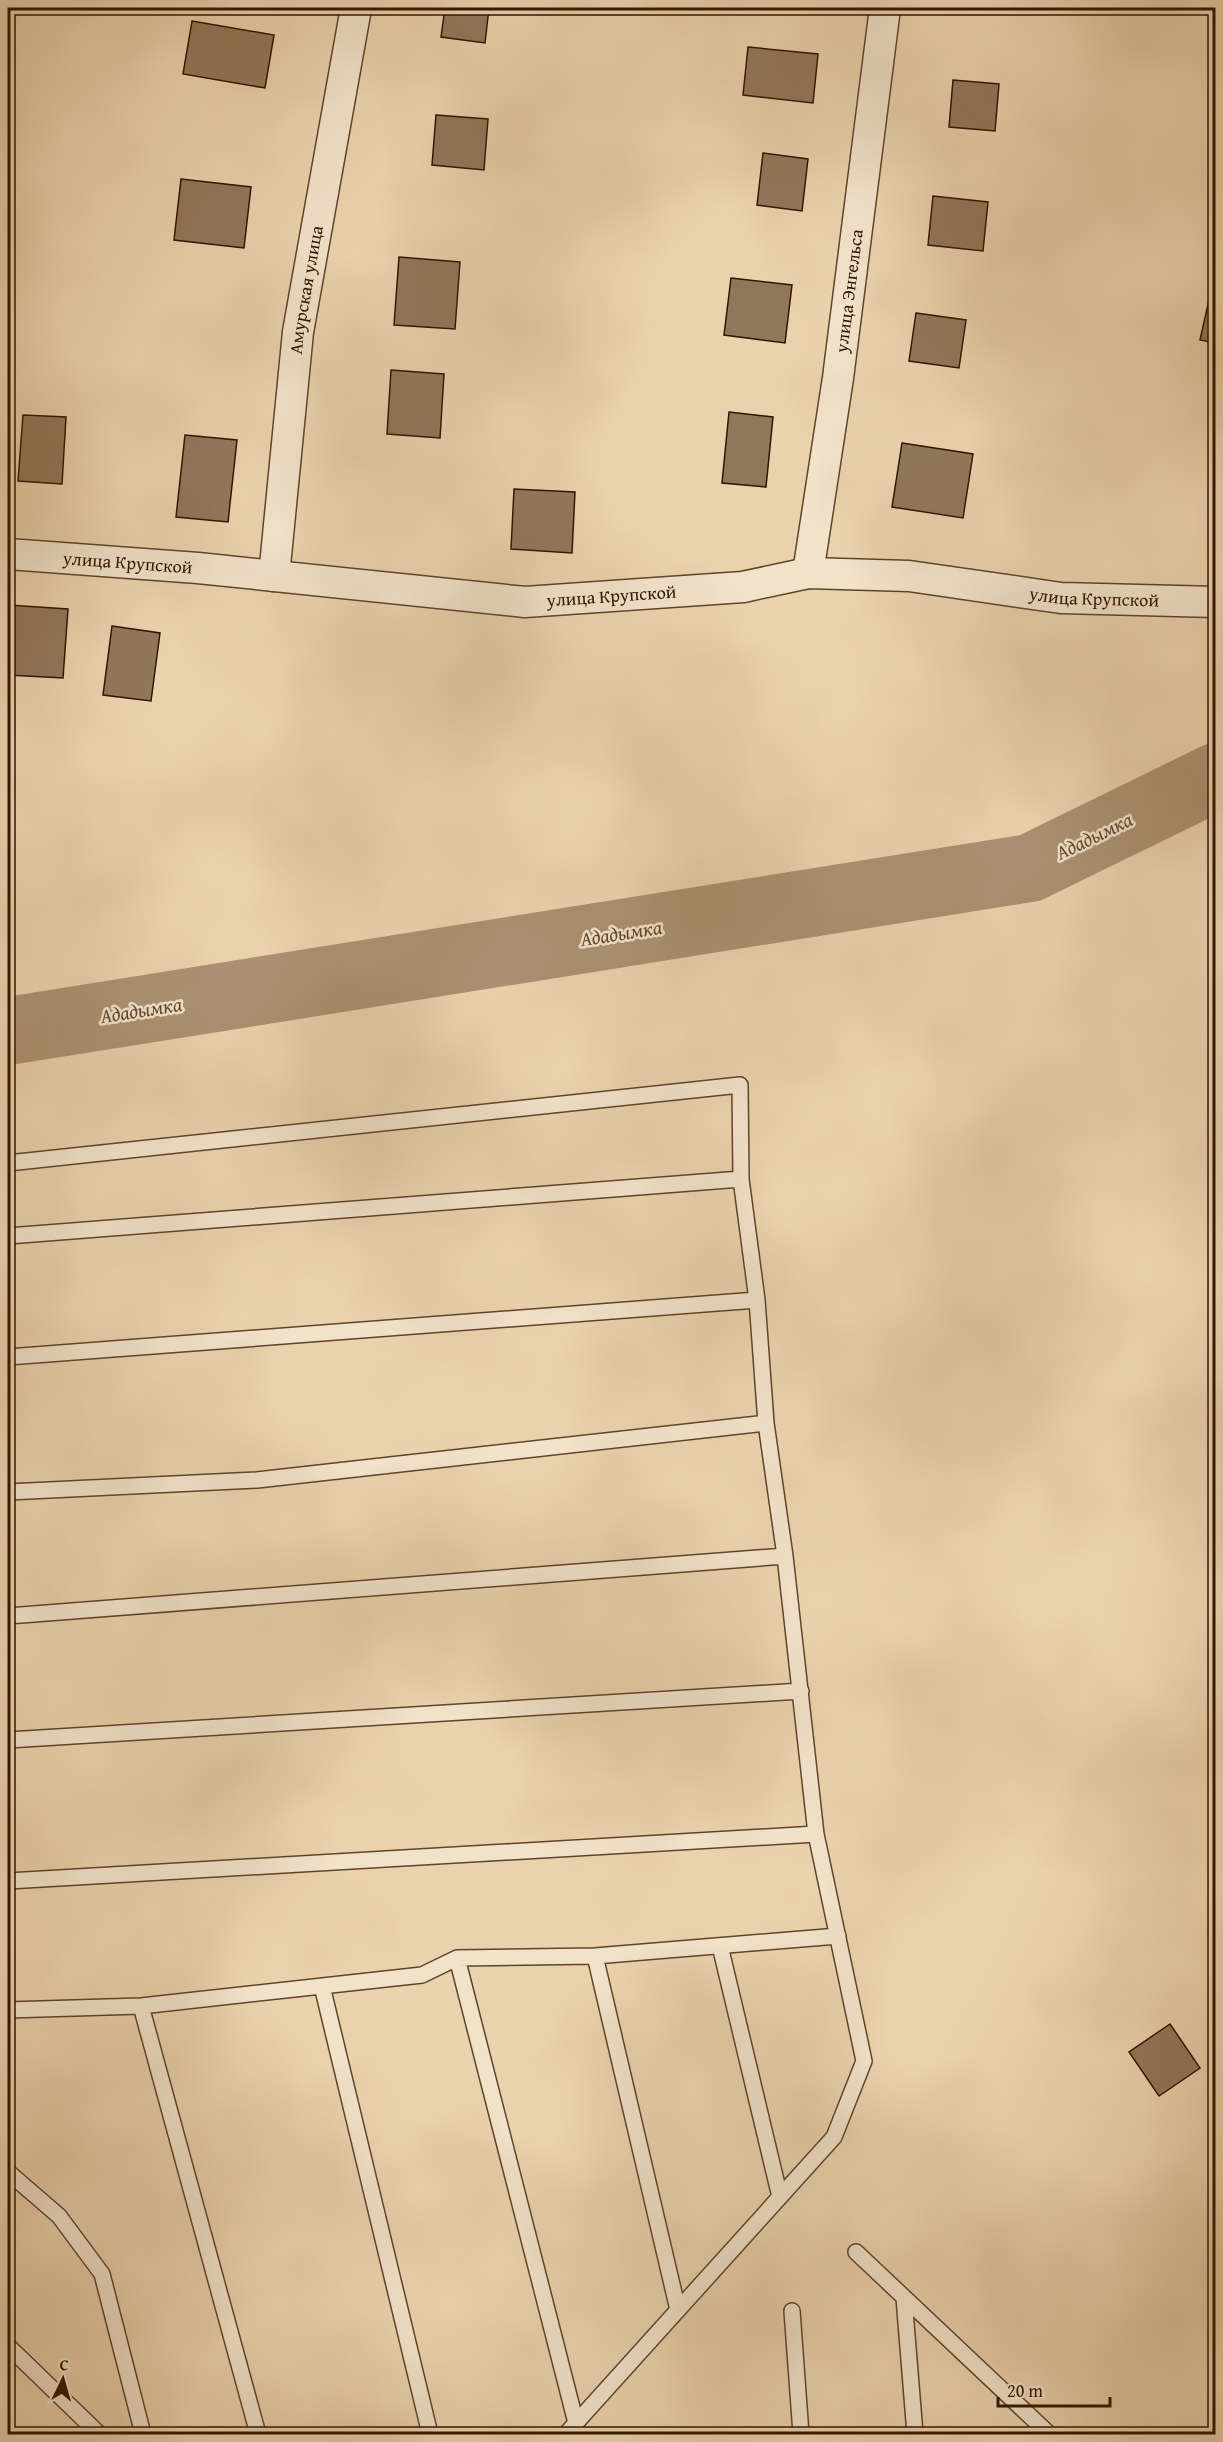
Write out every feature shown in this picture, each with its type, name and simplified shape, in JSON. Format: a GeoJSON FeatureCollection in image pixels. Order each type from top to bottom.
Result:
{"type":"FeatureCollection","features":[{"type":"Feature","properties":{"kind":"street","name":"Амурская улица"},"geometry":{"type":"LineString","coordinates":[[274,576],[298,333],[356,8]]}},
{"type":"Feature","properties":{"kind":"street","name":"улица Энгельса"},"geometry":{"type":"LineString","coordinates":[[808,573],[838,378],[885,8]]}},
{"type":"Feature","properties":{"kind":"street","name":"улица Крупской"},"geometry":{"type":"LineString","coordinates":[[8,554],[274,576],[525,602],[743,587],[808,573],[909,576],[1061,598],[1215,602]]}},
{"type":"Feature","properties":{"kind":"lane"},"geometry":{"type":"LineString","coordinates":[[8,1162],[740,1085],[741,1179],[757,1300],[766,1423],[785,1556],[816,1834],[864,2061],[834,2137],[566,2434]]}},
{"type":"Feature","properties":{"kind":"lane"},"geometry":{"type":"LineString","coordinates":[[8,1236],[741,1179]]}},
{"type":"Feature","properties":{"kind":"lane"},"geometry":{"type":"LineString","coordinates":[[8,1357],[757,1300]]}},
{"type":"Feature","properties":{"kind":"lane"},"geometry":{"type":"LineString","coordinates":[[8,1492],[257,1480],[766,1423]]}},
{"type":"Feature","properties":{"kind":"lane"},"geometry":{"type":"LineString","coordinates":[[8,1616],[785,1556]]}},
{"type":"Feature","properties":{"kind":"lane"},"geometry":{"type":"LineString","coordinates":[[8,1740],[801,1691]]}},
{"type":"Feature","properties":{"kind":"lane"},"geometry":{"type":"LineString","coordinates":[[8,1881],[816,1834]]}},
{"type":"Feature","properties":{"kind":"lane"},"geometry":{"type":"LineString","coordinates":[[8,2010],[141,2006],[422,1975],[457,1958],[596,1956],[838,1936]]}},
{"type":"Feature","properties":{"kind":"lane"},"geometry":{"type":"LineString","coordinates":[[720,1946],[780,2197]]}},
{"type":"Feature","properties":{"kind":"lane"},"geometry":{"type":"LineString","coordinates":[[596,1956],[678,2310]]}},
{"type":"Feature","properties":{"kind":"lane"},"geometry":{"type":"LineString","coordinates":[[457,1958],[576,2423]]}},
{"type":"Feature","properties":{"kind":"lane"},"geometry":{"type":"LineString","coordinates":[[322,1986],[430,2434]]}},
{"type":"Feature","properties":{"kind":"lane"},"geometry":{"type":"LineString","coordinates":[[141,2006],[258,2434]]}},
{"type":"Feature","properties":{"kind":"lane"},"geometry":{"type":"LineString","coordinates":[[8,2172],[59,2216],[102,2274],[143,2434]]}},
{"type":"Feature","properties":{"kind":"lane"},"geometry":{"type":"LineString","coordinates":[[856,2252],[1049,2434]]}},
{"type":"Feature","properties":{"kind":"lane"},"geometry":{"type":"LineString","coordinates":[[904,2298],[915,2434]]}},
{"type":"Feature","properties":{"kind":"lane"},"geometry":{"type":"LineString","coordinates":[[792,2311],[801,2434]]}},
{"type":"Feature","properties":{"kind":"lane"},"geometry":{"type":"LineString","coordinates":[[8,2346],[99,2434]]}},
{"type":"Feature","properties":{"kind":"building"},"geometry":{"type":"Polygon","coordinates":[[[445,8],[489,8],[485,43],[441,37],[445,8]]]}},
{"type":"Feature","properties":{"kind":"building"},"geometry":{"type":"Polygon","coordinates":[[[192,21],[274,35],[265,88],[183,74],[192,21]]]}},
{"type":"Feature","properties":{"kind":"building"},"geometry":{"type":"Polygon","coordinates":[[[748,47],[818,54],[813,103],[743,95],[748,47]]]}},
{"type":"Feature","properties":{"kind":"building"},"geometry":{"type":"Polygon","coordinates":[[[953,80],[999,84],[995,131],[949,127],[953,80]]]}},
{"type":"Feature","properties":{"kind":"building"},"geometry":{"type":"Polygon","coordinates":[[[436,115],[488,119],[484,170],[432,165],[436,115]]]}},
{"type":"Feature","properties":{"kind":"building"},"geometry":{"type":"Polygon","coordinates":[[[763,153],[808,159],[802,211],[757,205],[763,153]]]}},
{"type":"Feature","properties":{"kind":"building"},"geometry":{"type":"Polygon","coordinates":[[[181,179],[251,187],[244,248],[174,240],[181,179]]]}},
{"type":"Feature","properties":{"kind":"building"},"geometry":{"type":"Polygon","coordinates":[[[933,196],[988,202],[983,251],[928,245],[933,196]]]}},
{"type":"Feature","properties":{"kind":"building"},"geometry":{"type":"Polygon","coordinates":[[[399,257],[460,262],[455,329],[394,325],[399,257]]]}},
{"type":"Feature","properties":{"kind":"building"},"geometry":{"type":"Polygon","coordinates":[[[1216,273],[1216,343],[1200,340],[1216,273]]]}},
{"type":"Feature","properties":{"kind":"building"},"geometry":{"type":"Polygon","coordinates":[[[731,278],[792,285],[785,343],[724,335],[731,278]]]}},
{"type":"Feature","properties":{"kind":"building"},"geometry":{"type":"Polygon","coordinates":[[[916,313],[966,320],[959,368],[909,361],[916,313]]]}},
{"type":"Feature","properties":{"kind":"building"},"geometry":{"type":"Polygon","coordinates":[[[391,370],[444,374],[440,438],[387,434],[391,370]]]}},
{"type":"Feature","properties":{"kind":"building"},"geometry":{"type":"Polygon","coordinates":[[[729,412],[773,417],[766,487],[722,483],[729,412]]]}},
{"type":"Feature","properties":{"kind":"building"},"geometry":{"type":"Polygon","coordinates":[[[23,415],[66,417],[62,484],[18,481],[23,415]]]}},
{"type":"Feature","properties":{"kind":"building"},"geometry":{"type":"Polygon","coordinates":[[[185,435],[237,440],[228,522],[176,517],[185,435]]]}},
{"type":"Feature","properties":{"kind":"building"},"geometry":{"type":"Polygon","coordinates":[[[902,443],[973,454],[963,518],[892,507],[902,443]]]}},
{"type":"Feature","properties":{"kind":"building"},"geometry":{"type":"Polygon","coordinates":[[[514,489],[575,492],[572,553],[511,549],[514,489]]]}},
{"type":"Feature","properties":{"kind":"building"},"geometry":{"type":"Polygon","coordinates":[[[8,605],[68,609],[63,678],[8,675],[8,605]]]}},
{"type":"Feature","properties":{"kind":"building"},"geometry":{"type":"Polygon","coordinates":[[[112,626],[160,633],[151,701],[103,695],[112,626]]]}},
{"type":"Feature","properties":{"kind":"building"},"geometry":{"type":"Polygon","coordinates":[[[1170,2024],[1200,2068],[1159,2096],[1129,2052],[1170,2024]]]}},
{"type":"Feature","properties":{"kind":"waterway","name":"Ададымка"},"geometry":{"type":"LineString","coordinates":[[8,1031],[1030,868],[1216,777]]}}]}
